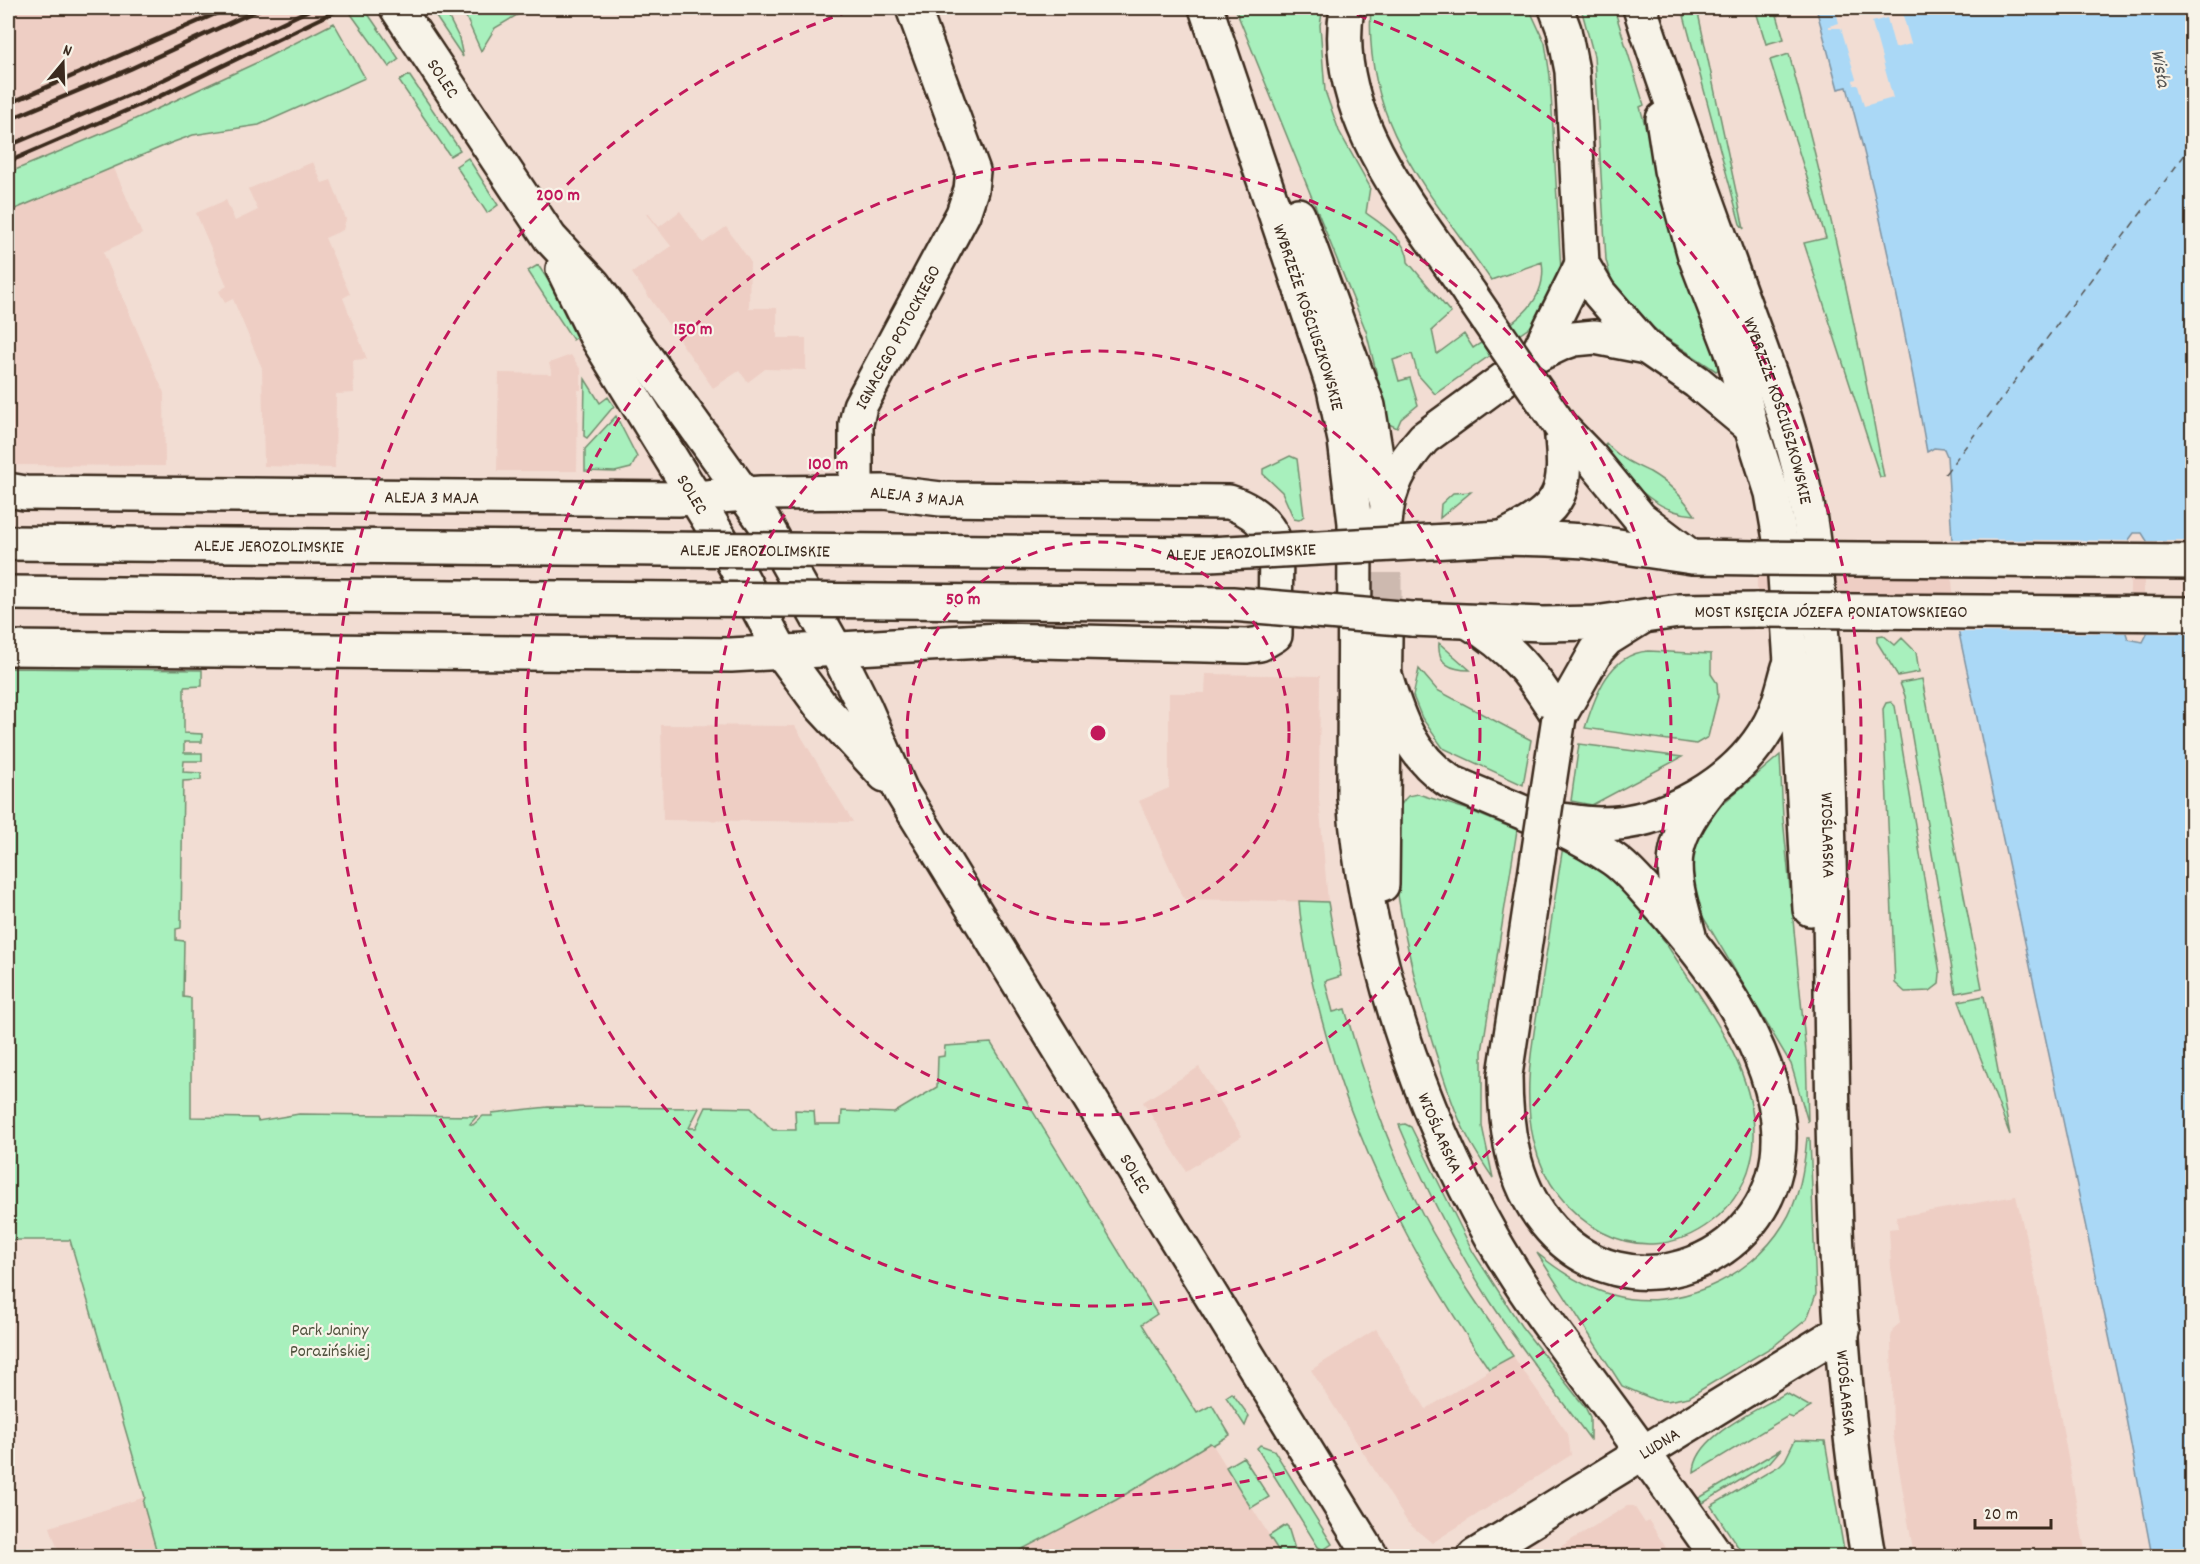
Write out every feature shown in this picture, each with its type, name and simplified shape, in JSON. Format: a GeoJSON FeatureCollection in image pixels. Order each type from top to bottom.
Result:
{"type":"FeatureCollection","features":[{"type":"Feature","properties":{"kind":"main road","name":"SOLEC"},"geometry":{"type":"LineString","coordinates":[[398,8],[550,238],[596,336],[696,498],[782,653],[821,706],[901,791]]}},
{"type":"Feature","properties":{"kind":"main road","name":"IGNACEGO POTOCKIEGO"},"geometry":{"type":"LineString","coordinates":[[856,492],[856,424],[860,406],[963,214],[971,190],[972,171],[914,8]]}},
{"type":"Feature","properties":{"kind":"main road","name":"WYBRZEŻE KOŚCIUSZKOWSKIE"},"geometry":{"type":"LineString","coordinates":[[1206,8],[1334,389],[1353,494],[1355,523],[1353,637]]}},
{"type":"Feature","properties":{"kind":"main road"},"geometry":{"type":"LineString","coordinates":[[1347,8],[1344,31],[1346,55],[1358,112],[1372,145],[1393,181],[1561,427],[1648,527],[1692,557]]}},
{"type":"Feature","properties":{"kind":"main road"},"geometry":{"type":"LineString","coordinates":[[1556,8],[1564,30],[1572,71],[1582,264],[1603,298],[1646,347],[1697,382],[1751,427]]}},
{"type":"Feature","properties":{"kind":"main road","name":"WYBRZEŻE KOŚCIUSZKOWSKIE"},"geometry":{"type":"LineString","coordinates":[[1640,8],[1783,409],[1804,488],[1817,581]]}},
{"type":"Feature","properties":{"kind":"main road"},"geometry":{"type":"LineString","coordinates":[[1650,40],[1671,170],[1695,256],[1734,357],[1751,427],[1771,487],[1778,524],[1784,562],[1791,662],[1799,708],[1814,982],[1832,1059]]}},
{"type":"Feature","properties":{"kind":"main road"},"geometry":{"type":"LineString","coordinates":[[1242,110],[1288,187],[1342,331],[1368,406],[1385,512],[1402,468],[1424,438],[1537,355],[1574,339],[1595,338],[1646,347]]}},
{"type":"Feature","properties":{"kind":"main road","name":"SOLEC"},"geometry":{"type":"LineString","coordinates":[[550,238],[594,285],[764,522],[836,650],[865,708],[901,791],[1371,1557]]}},
{"type":"Feature","properties":{"kind":"main road"},"geometry":{"type":"LineString","coordinates":[[1537,355],[1582,264]]}},
{"type":"Feature","properties":{"kind":"main road"},"geometry":{"type":"LineString","coordinates":[[1501,538],[1538,520],[1560,492],[1564,472],[1561,427]]}},
{"type":"Feature","properties":{"kind":"main road","name":"ALEJA 3 MAJA"},"geometry":{"type":"LineString","coordinates":[[8,490],[25,493],[696,498],[744,494],[884,492],[941,499],[1229,502],[1247,508],[1271,531],[1276,545],[1275,636],[1260,644],[1247,646],[1000,640],[836,650]]}},
{"type":"Feature","properties":{"kind":"main road"},"geometry":{"type":"LineString","coordinates":[[1501,538],[1585,541],[1692,557],[2193,562]]}},
{"type":"Feature","properties":{"kind":"main road","name":"ALEJE JEROZOLIMSKIE"},"geometry":{"type":"LineString","coordinates":[[8,543],[1197,554],[1501,538]]}},
{"type":"Feature","properties":{"kind":"main road","name":"WIOŚLARSKA"},"geometry":{"type":"LineString","coordinates":[[1817,581],[1825,689],[1832,1059],[1843,1330],[1851,1446],[1868,1557]]}},
{"type":"Feature","properties":{"kind":"main road"},"geometry":{"type":"LineString","coordinates":[[8,593],[1232,604],[1469,622],[1496,638],[1514,654],[1559,717]]}},
{"type":"Feature","properties":{"kind":"main road","name":"MOST KSIĘCIA JÓZEFA PONIATOWSKIEGO"},"geometry":{"type":"LineString","coordinates":[[1469,622],[1595,623],[1709,609],[2193,614]]}},
{"type":"Feature","properties":{"kind":"main road"},"geometry":{"type":"LineString","coordinates":[[1386,678],[1398,720],[1411,745],[1425,762],[1449,781],[1535,818],[1614,860],[1690,940],[1746,1026],[1771,1091],[1779,1133],[1778,1157],[1772,1183],[1752,1221],[1736,1239],[1717,1254],[1680,1269],[1656,1273],[1611,1267],[1585,1257],[1552,1231],[1527,1195],[1511,1148],[1506,1115],[1505,1075],[1559,717],[1587,666],[1607,639],[1647,615]]}},
{"type":"Feature","properties":{"kind":"main road","name":"WIOŚLARSKA"},"geometry":{"type":"LineString","coordinates":[[1353,637],[1356,830],[1385,971],[1419,1083],[1446,1146],[1493,1240],[1544,1317],[1717,1557]]}},
{"type":"Feature","properties":{"kind":"main road"},"geometry":{"type":"LineString","coordinates":[[1385,638],[1382,831],[1385,971]]}},
{"type":"Feature","properties":{"kind":"main road"},"geometry":{"type":"LineString","coordinates":[[8,648],[731,655],[836,650]]}},
{"type":"Feature","properties":{"kind":"main road"},"geometry":{"type":"LineString","coordinates":[[1690,940],[1674,873],[1675,853],[1689,818],[1712,787],[1751,752],[1769,727],[1791,662]]}},
{"type":"Feature","properties":{"kind":"main road"},"geometry":{"type":"LineString","coordinates":[[1535,818],[1600,824],[1624,822],[1664,811],[1712,787]]}},
{"type":"Feature","properties":{"kind":"main road","name":"LUDNA"},"geometry":{"type":"LineString","coordinates":[[1475,1557],[1643,1452],[1733,1400],[1843,1330]]}},
{"type":"Feature","properties":{"kind":"shaded area"},"geometry":{"type":"Polygon","coordinates":[[[8,8],[321,8],[331,25],[256,63],[120,126],[8,173],[8,8]]]}},
{"type":"Feature","properties":{"kind":"shaded area"},"geometry":{"type":"Polygon","coordinates":[[[313,162],[322,183],[331,180],[346,219],[343,230],[325,238],[350,294],[343,298],[367,359],[353,360],[354,393],[336,394],[335,468],[264,466],[262,368],[233,299],[225,303],[219,291],[227,286],[196,213],[226,200],[235,221],[258,210],[248,189],[313,162]]]}},
{"type":"Feature","properties":{"kind":"shaded area"},"geometry":{"type":"Polygon","coordinates":[[[114,168],[142,234],[103,252],[164,393],[165,466],[8,465],[8,212],[114,168]]]}},
{"type":"Feature","properties":{"kind":"shaded area"},"geometry":{"type":"Polygon","coordinates":[[[680,211],[703,243],[726,227],[750,261],[749,308],[777,308],[777,338],[806,338],[806,370],[765,369],[748,382],[739,371],[713,388],[632,273],[671,246],[646,214],[648,213],[659,227],[680,211]]]}},
{"type":"Feature","properties":{"kind":"shaded area"},"geometry":{"type":"Polygon","coordinates":[[[571,355],[581,370],[581,390],[578,390],[577,471],[497,471],[499,373],[552,374],[549,363],[571,355]]]}},
{"type":"Feature","properties":{"kind":"shaded area"},"geometry":{"type":"Polygon","coordinates":[[[1757,571],[2192,575],[2192,599],[1757,595],[1757,571]]]}},
{"type":"Feature","properties":{"kind":"shaded area"},"geometry":{"type":"Polygon","coordinates":[[[1206,674],[1320,676],[1319,800],[1328,902],[1184,899],[1139,801],[1169,788],[1169,693],[1205,693],[1206,674]]]}},
{"type":"Feature","properties":{"kind":"shaded area"},"geometry":{"type":"Polygon","coordinates":[[[661,725],[795,726],[853,822],[663,820],[661,725]]]}},
{"type":"Feature","properties":{"kind":"shaded area"},"geometry":{"type":"Polygon","coordinates":[[[1199,1067],[1242,1136],[1186,1171],[1143,1102],[1199,1067]]]}},
{"type":"Feature","properties":{"kind":"shaded area"},"geometry":{"type":"Polygon","coordinates":[[[2016,1196],[2033,1267],[2086,1556],[1914,1556],[1893,1434],[1891,1338],[1893,1329],[1900,1323],[1891,1268],[1889,1229],[1898,1228],[1896,1217],[2016,1196]]]}},
{"type":"Feature","properties":{"kind":"shaded area"},"geometry":{"type":"Polygon","coordinates":[[[1376,1329],[1426,1409],[1513,1356],[1568,1434],[1571,1455],[1432,1543],[1408,1523],[1311,1370],[1376,1329]]]}},
{"type":"Feature","properties":{"kind":"shaded area"},"geometry":{"type":"Polygon","coordinates":[[[1211,1442],[1282,1556],[1009,1556],[1116,1500],[1211,1442]]]}},
{"type":"Feature","properties":{"kind":"shaded area"},"geometry":{"type":"Polygon","coordinates":[[[145,1497],[144,1503],[158,1556],[60,1556],[50,1527],[145,1497]]]}},
{"type":"Feature","properties":{"kind":"shaded area"},"geometry":{"type":"Polygon","coordinates":[[[1627,1506],[1634,1506],[1645,1523],[1649,1521],[1671,1556],[1545,1556],[1627,1506]]]}},
{"type":"Feature","properties":{"kind":"green space"},"geometry":{"type":"Polygon","coordinates":[[[364,8],[399,59],[389,67],[351,14],[364,8]]]}},
{"type":"Feature","properties":{"kind":"green space"},"geometry":{"type":"Polygon","coordinates":[[[430,8],[444,8],[459,38],[463,57],[430,8]]]}},
{"type":"Feature","properties":{"kind":"green space"},"geometry":{"type":"Polygon","coordinates":[[[462,8],[529,8],[495,28],[481,51],[462,8]]]}},
{"type":"Feature","properties":{"kind":"green space"},"geometry":{"type":"Polygon","coordinates":[[[1235,8],[1323,8],[1320,25],[1325,91],[1339,131],[1370,187],[1366,213],[1399,240],[1407,254],[1408,262],[1451,313],[1432,330],[1437,354],[1464,334],[1473,348],[1511,324],[1532,304],[1539,292],[1542,262],[1491,280],[1424,185],[1389,122],[1378,87],[1371,49],[1371,8],[1529,8],[1545,43],[1550,76],[1561,271],[1536,323],[1435,394],[1418,375],[1412,354],[1393,360],[1399,381],[1410,378],[1418,405],[1401,419],[1397,428],[1389,424],[1366,331],[1235,8]]]}},
{"type":"Feature","properties":{"kind":"green space"},"geometry":{"type":"Polygon","coordinates":[[[1581,8],[1614,8],[1644,105],[1640,107],[1678,246],[1719,369],[1716,371],[1666,338],[1643,319],[1612,283],[1606,260],[1594,56],[1581,8]]]}},
{"type":"Feature","properties":{"kind":"green space"},"geometry":{"type":"Polygon","coordinates":[[[1682,8],[1697,8],[1744,229],[1740,224],[1682,8]]]}},
{"type":"Feature","properties":{"kind":"green space"},"geometry":{"type":"Polygon","coordinates":[[[1755,8],[1775,8],[1784,39],[1766,44],[1755,8]]]}},
{"type":"Feature","properties":{"kind":"green space"},"geometry":{"type":"Polygon","coordinates":[[[334,23],[365,78],[259,125],[193,135],[171,143],[8,212],[8,173],[120,126],[256,63],[334,23]]]}},
{"type":"Feature","properties":{"kind":"green space"},"geometry":{"type":"Polygon","coordinates":[[[1789,54],[1841,264],[1884,477],[1880,477],[1804,243],[1826,238],[1770,60],[1789,54]]]}},
{"type":"Feature","properties":{"kind":"green space"},"geometry":{"type":"Polygon","coordinates":[[[409,75],[460,150],[450,156],[399,81],[409,75]]]}},
{"type":"Feature","properties":{"kind":"green space"},"geometry":{"type":"Polygon","coordinates":[[[468,158],[498,205],[487,213],[456,166],[468,158]]]}},
{"type":"Feature","properties":{"kind":"green space"},"geometry":{"type":"Polygon","coordinates":[[[538,265],[583,333],[573,340],[528,271],[538,265]]]}},
{"type":"Feature","properties":{"kind":"green space"},"geometry":{"type":"Polygon","coordinates":[[[585,379],[600,403],[608,397],[614,406],[587,438],[584,436],[585,379]]]}},
{"type":"Feature","properties":{"kind":"green space"},"geometry":{"type":"Polygon","coordinates":[[[616,416],[637,457],[631,468],[615,472],[585,471],[585,449],[616,416]]]}},
{"type":"Feature","properties":{"kind":"green space"},"geometry":{"type":"Polygon","coordinates":[[[1606,443],[1621,457],[1657,476],[1680,496],[1695,515],[1680,513],[1653,501],[1631,481],[1612,458],[1603,446],[1606,443]]]}},
{"type":"Feature","properties":{"kind":"green space"},"geometry":{"type":"Polygon","coordinates":[[[1290,456],[1297,459],[1304,516],[1299,520],[1294,519],[1282,492],[1263,474],[1263,469],[1290,456]]]}},
{"type":"Feature","properties":{"kind":"green space"},"geometry":{"type":"Polygon","coordinates":[[[1471,492],[1440,518],[1441,504],[1453,493],[1471,492]]]}},
{"type":"Feature","properties":{"kind":"green space"},"geometry":{"type":"Polygon","coordinates":[[[1883,635],[1895,645],[1902,638],[1916,652],[1919,672],[1898,676],[1877,642],[1877,636],[1883,635]]]}},
{"type":"Feature","properties":{"kind":"green space"},"geometry":{"type":"Polygon","coordinates":[[[1439,643],[1470,670],[1451,667],[1443,661],[1440,656],[1439,643]]]}},
{"type":"Feature","properties":{"kind":"green space"},"geometry":{"type":"Polygon","coordinates":[[[1648,651],[1711,654],[1711,674],[1717,683],[1718,697],[1708,737],[1696,744],[1585,728],[1599,690],[1614,668],[1635,654],[1648,651]]]}},
{"type":"Feature","properties":{"kind":"green space","name":"Park Janiny Porazińskiej"},"geometry":{"type":"Polygon","coordinates":[[[8,668],[202,670],[202,686],[184,687],[184,733],[202,734],[202,742],[184,742],[184,753],[202,753],[202,761],[184,761],[183,772],[201,773],[201,780],[183,781],[181,928],[176,929],[176,940],[184,941],[183,997],[191,998],[191,1117],[257,1118],[258,1121],[299,1114],[477,1116],[470,1124],[473,1125],[483,1116],[492,1116],[492,1113],[548,1107],[699,1108],[689,1128],[696,1128],[706,1107],[751,1108],[773,1130],[796,1130],[795,1110],[814,1111],[815,1124],[841,1124],[842,1111],[894,1113],[937,1087],[938,1057],[944,1056],[945,1046],[991,1043],[1157,1314],[1142,1324],[1197,1413],[1212,1405],[1230,1435],[1213,1445],[1210,1443],[1116,1500],[1009,1556],[158,1556],[143,1503],[145,1497],[70,1240],[8,1240],[8,668]]]}},
{"type":"Feature","properties":{"kind":"green space"},"geometry":{"type":"Polygon","coordinates":[[[1419,669],[1437,690],[1531,740],[1523,785],[1443,748],[1422,718],[1413,696],[1419,669]]]}},
{"type":"Feature","properties":{"kind":"green space"},"geometry":{"type":"Polygon","coordinates":[[[1922,679],[1982,988],[1956,993],[1905,696],[1900,683],[1922,679]]]}},
{"type":"Feature","properties":{"kind":"green space"},"geometry":{"type":"Polygon","coordinates":[[[1891,702],[1895,706],[1940,973],[1939,984],[1930,991],[1905,992],[1895,983],[1883,709],[1886,703],[1891,702]]]}},
{"type":"Feature","properties":{"kind":"green space"},"geometry":{"type":"Polygon","coordinates":[[[1579,744],[1682,757],[1592,805],[1571,801],[1579,744]]]}},
{"type":"Feature","properties":{"kind":"green space"},"geometry":{"type":"Polygon","coordinates":[[[1780,755],[1783,818],[1806,1052],[1808,1122],[1791,1064],[1690,895],[1688,843],[1701,822],[1780,755]]]}},
{"type":"Feature","properties":{"kind":"green space"},"geometry":{"type":"Polygon","coordinates":[[[1418,794],[1466,809],[1517,830],[1482,1052],[1482,1126],[1493,1178],[1466,1134],[1449,1092],[1422,1004],[1399,901],[1394,855],[1397,818],[1408,796],[1418,794]]]}},
{"type":"Feature","properties":{"kind":"green space"},"geometry":{"type":"Polygon","coordinates":[[[1563,846],[1611,876],[1631,892],[1717,1022],[1738,1063],[1746,1085],[1754,1129],[1753,1151],[1748,1172],[1727,1208],[1711,1222],[1683,1238],[1656,1244],[1628,1242],[1602,1232],[1579,1217],[1559,1196],[1544,1170],[1534,1142],[1529,1104],[1530,1065],[1563,846]]]}},
{"type":"Feature","properties":{"kind":"green space"},"geometry":{"type":"Polygon","coordinates":[[[1299,901],[1328,902],[1341,976],[1325,981],[1333,1012],[1345,1009],[1384,1128],[1403,1175],[1425,1218],[1460,1278],[1513,1356],[1489,1369],[1412,1244],[1369,1156],[1335,1065],[1321,1017],[1307,960],[1299,901]]]}},
{"type":"Feature","properties":{"kind":"green space"},"geometry":{"type":"Polygon","coordinates":[[[1984,996],[2010,1135],[1959,1001],[1984,996]]]}},
{"type":"Feature","properties":{"kind":"green space"},"geometry":{"type":"Polygon","coordinates":[[[1405,1124],[1411,1127],[1473,1252],[1521,1326],[1585,1407],[1590,1417],[1590,1439],[1514,1336],[1464,1259],[1399,1125],[1405,1124]]]}},
{"type":"Feature","properties":{"kind":"green space"},"geometry":{"type":"Polygon","coordinates":[[[1807,1138],[1810,1138],[1816,1294],[1807,1319],[1775,1345],[1689,1397],[1667,1401],[1655,1400],[1622,1386],[1537,1253],[1572,1278],[1612,1295],[1636,1299],[1660,1299],[1685,1295],[1708,1287],[1731,1276],[1751,1261],[1769,1244],[1783,1225],[1794,1205],[1803,1172],[1807,1138]]]}},
{"type":"Feature","properties":{"kind":"green space"},"geometry":{"type":"Polygon","coordinates":[[[1232,1393],[1249,1416],[1245,1426],[1226,1397],[1232,1393]]]}},
{"type":"Feature","properties":{"kind":"green space"},"geometry":{"type":"Polygon","coordinates":[[[1786,1393],[1811,1407],[1793,1418],[1788,1416],[1694,1473],[1697,1460],[1704,1447],[1716,1436],[1745,1416],[1786,1393]]]}},
{"type":"Feature","properties":{"kind":"green space"},"geometry":{"type":"Polygon","coordinates":[[[1795,1440],[1825,1441],[1845,1556],[1744,1556],[1711,1506],[1779,1466],[1785,1460],[1795,1440]]]}},
{"type":"Feature","properties":{"kind":"green space"},"geometry":{"type":"Polygon","coordinates":[[[1260,1445],[1274,1450],[1332,1544],[1323,1550],[1318,1547],[1257,1448],[1260,1445]]]}},
{"type":"Feature","properties":{"kind":"green space"},"geometry":{"type":"Polygon","coordinates":[[[1781,1449],[1770,1462],[1703,1503],[1699,1498],[1781,1449]]]}},
{"type":"Feature","properties":{"kind":"green space"},"geometry":{"type":"Polygon","coordinates":[[[1243,1457],[1269,1497],[1251,1508],[1226,1467],[1243,1457]]]}},
{"type":"Feature","properties":{"kind":"green space"},"geometry":{"type":"Polygon","coordinates":[[[1286,1525],[1297,1556],[1282,1556],[1269,1536],[1286,1525]]]}},
{"type":"Feature","properties":{"kind":"water","name":"Wisła"},"geometry":{"type":"Polygon","coordinates":[[[1816,8],[2192,8],[2192,1556],[2152,1556],[2121,1392],[1957,624],[1947,456],[1944,449],[1934,448],[1927,452],[1901,314],[1870,177],[1847,87],[1838,89],[1816,8]],[[2134,533],[2128,541],[2126,633],[2128,639],[2143,642],[2147,634],[2147,541],[2142,533],[2134,533]]]}},
{"type":"Feature","properties":{"kind":"pier"},"geometry":{"type":"Polygon","coordinates":[[[1835,8],[1901,8],[1911,44],[1895,48],[1887,18],[1872,22],[1893,98],[1864,106],[1858,85],[1854,85],[1853,80],[1856,79],[1841,28],[1829,28],[1839,23],[1835,8]]]}},
{"type":"Feature","properties":{"kind":"pier"},"geometry":{"type":"Polygon","coordinates":[[[1949,539],[2131,541],[2129,633],[1956,632],[1949,539]]]}},
{"type":"Feature","properties":{"kind":"pier"},"geometry":{"type":"Polygon","coordinates":[[[2144,541],[2192,541],[2192,634],[2144,633],[2144,541]]]}},
{"type":"Feature","properties":{"kind":"ferry route"},"geometry":{"type":"LineString","coordinates":[[1945,474],[2192,145]]}},
{"type":"Feature","properties":{"kind":"tunnel"},"geometry":{"type":"LineString","coordinates":[[1385,524],[1385,637]]}},
{"type":"Feature","properties":{"kind":"railway"},"geometry":{"type":"LineString","coordinates":[[8,104],[229,8]]}},
{"type":"Feature","properties":{"kind":"railway"},"geometry":{"type":"LineString","coordinates":[[8,120],[130,69],[262,8]]}},
{"type":"Feature","properties":{"kind":"railway"},"geometry":{"type":"LineString","coordinates":[[8,146],[148,87],[313,8]]}},
{"type":"Feature","properties":{"kind":"railway"},"geometry":{"type":"LineString","coordinates":[[8,162],[158,97],[342,8]]}}]}
